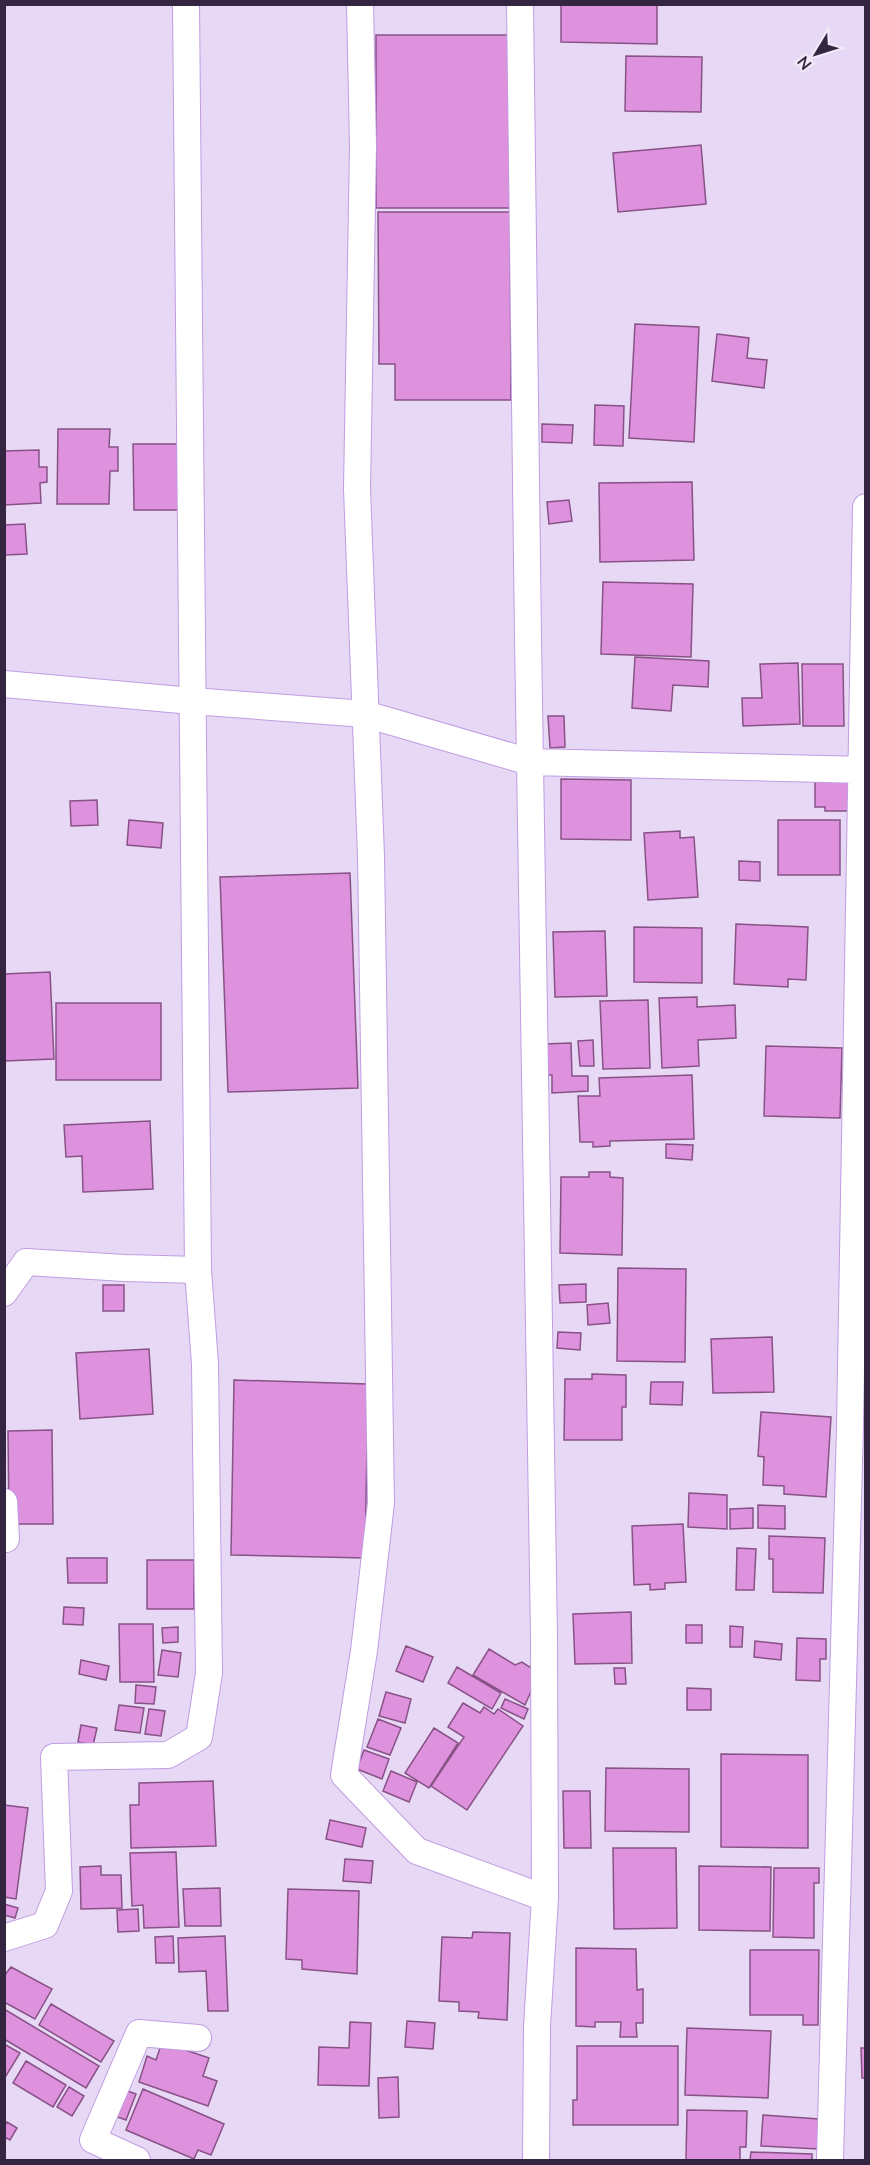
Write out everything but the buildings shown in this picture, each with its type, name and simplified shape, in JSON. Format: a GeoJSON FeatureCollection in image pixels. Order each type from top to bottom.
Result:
{"type":"FeatureCollection","features":[{"type":"Feature","properties":{"kind":"street"},"geometry":{"type":"LineString","coordinates":[[4,1938],[45,1925],[59,1891],[54,1757],[168,1755],[199,1737],[209,1673],[205,1364],[198,1270],[186,4]]}},
{"type":"Feature","properties":{"kind":"street"},"geometry":{"type":"LineString","coordinates":[[360,4],[363,146],[357,489],[371,856],[381,1503],[364,1651],[344,1775],[417,1851],[545,1898]]}},
{"type":"Feature","properties":{"kind":"street"},"geometry":{"type":"LineString","coordinates":[[520,4],[543,1601],[545,1898],[537,2026],[536,2160]]}},
{"type":"Feature","properties":{"kind":"street"},"geometry":{"type":"LineString","coordinates":[[830,2160],[850,1414],[866,507]]}},
{"type":"Feature","properties":{"kind":"street"},"geometry":{"type":"LineString","coordinates":[[4,684],[365,714],[530,762],[863,770]]}},
{"type":"Feature","properties":{"kind":"street"},"geometry":{"type":"LineString","coordinates":[[4,1293],[26,1262],[198,1270]]}},
{"type":"Feature","properties":{"kind":"street"},"geometry":{"type":"LineString","coordinates":[[4,1502],[6,1539]]}},
{"type":"Feature","properties":{"kind":"street"},"geometry":{"type":"LineString","coordinates":[[137,2160],[93,2140],[139,2033],[198,2038]]}}]}
